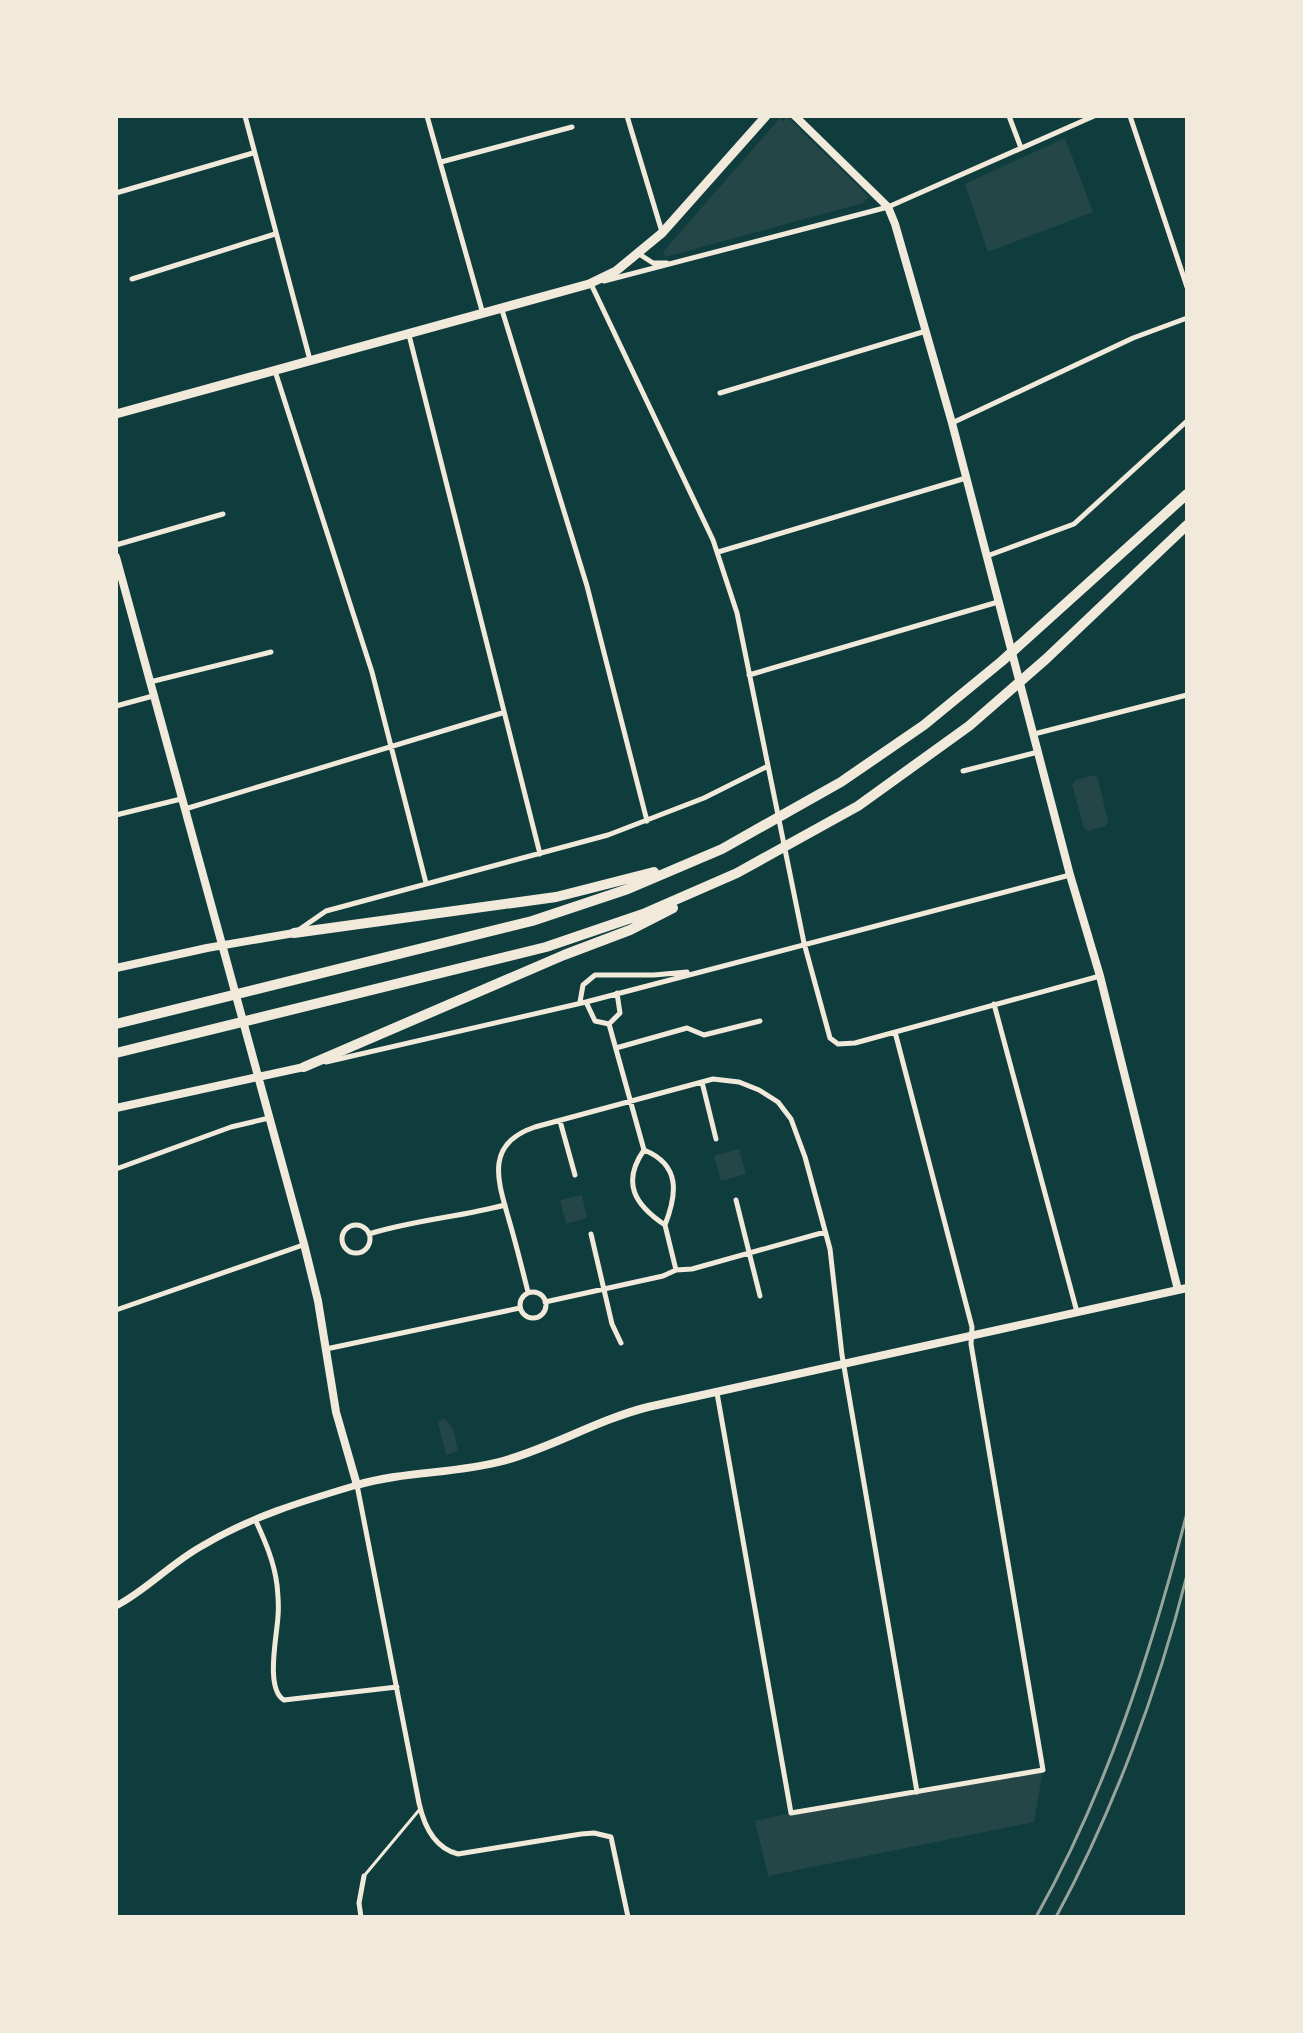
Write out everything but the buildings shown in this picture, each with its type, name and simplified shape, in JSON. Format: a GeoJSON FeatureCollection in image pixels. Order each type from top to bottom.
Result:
{"type":"FeatureCollection","features":[{"type":"Feature","properties":{"kind":"highway"},"geometry":{"type":"LineString","coordinates":[[116,1024],[532,921],[597,901],[691,863],[812,800],[915,732],[994,668],[1187,494]]}},
{"type":"Feature","properties":{"kind":"highway"},"geometry":{"type":"LineString","coordinates":[[304,1067],[564,955],[630,930],[828,824],[942,747],[1020,682],[1187,525]]}},
{"type":"Feature","properties":{"kind":"highway"},"geometry":{"type":"LineString","coordinates":[[1146,565],[1187,533]]}},
{"type":"Feature","properties":{"kind":"highway"},"geometry":{"type":"LineString","coordinates":[[294,933],[556,897],[691,863]]}},
{"type":"Feature","properties":{"kind":"highway"},"geometry":{"type":"LineString","coordinates":[[116,1053],[546,947],[643,914],[737,873]]}},
{"type":"Feature","properties":{"kind":"main road"},"geometry":{"type":"LineString","coordinates":[[116,414],[589,284],[616,271],[662,233],[766,116]]}},
{"type":"Feature","properties":{"kind":"main road"},"geometry":{"type":"LineString","coordinates":[[116,557],[304,1244],[337,1416],[357,1485],[378,1479],[501,1462],[619,1415],[1182,1289],[952,423],[888,207],[795,116]]}},
{"type":"Feature","properties":{"kind":"main road"},"geometry":{"type":"LineString","coordinates":[[116,968],[294,933]]}},
{"type":"Feature","properties":{"kind":"main road"},"geometry":{"type":"LineString","coordinates":[[116,1108],[304,1067]]}},
{"type":"Feature","properties":{"kind":"street"},"geometry":{"type":"LineString","coordinates":[[245,116],[310,360]]}},
{"type":"Feature","properties":{"kind":"street"},"geometry":{"type":"LineString","coordinates":[[427,116],[483,315]]}},
{"type":"Feature","properties":{"kind":"street"},"geometry":{"type":"LineString","coordinates":[[627,116],[662,233]]}},
{"type":"Feature","properties":{"kind":"street"},"geometry":{"type":"LineString","coordinates":[[1009,116],[1021,148]]}},
{"type":"Feature","properties":{"kind":"street"},"geometry":{"type":"LineString","coordinates":[[1094,116],[888,207],[589,284],[718,552],[737,613],[804,943],[827,1031],[833,1042],[845,1045],[1100,976]]}},
{"type":"Feature","properties":{"kind":"street"},"geometry":{"type":"LineString","coordinates":[[1130,116],[1187,287]]}},
{"type":"Feature","properties":{"kind":"street"},"geometry":{"type":"LineString","coordinates":[[441,162],[572,127]]}},
{"type":"Feature","properties":{"kind":"street"},"geometry":{"type":"LineString","coordinates":[[116,193],[253,153]]}},
{"type":"Feature","properties":{"kind":"street"},"geometry":{"type":"LineString","coordinates":[[132,279],[275,234]]}},
{"type":"Feature","properties":{"kind":"street"},"geometry":{"type":"LineString","coordinates":[[639,254],[653,263],[676,264]]}},
{"type":"Feature","properties":{"kind":"street"},"geometry":{"type":"LineString","coordinates":[[502,310],[587,586],[647,821]]}},
{"type":"Feature","properties":{"kind":"street"},"geometry":{"type":"LineString","coordinates":[[952,423],[1133,338],[1187,318]]}},
{"type":"Feature","properties":{"kind":"street"},"geometry":{"type":"LineString","coordinates":[[720,393],[927,331]]}},
{"type":"Feature","properties":{"kind":"street"},"geometry":{"type":"LineString","coordinates":[[409,335],[540,854]]}},
{"type":"Feature","properties":{"kind":"street"},"geometry":{"type":"LineString","coordinates":[[275,370],[334,551],[391,746],[426,883]]}},
{"type":"Feature","properties":{"kind":"street"},"geometry":{"type":"LineString","coordinates":[[987,556],[1074,524],[1187,421]]}},
{"type":"Feature","properties":{"kind":"street"},"geometry":{"type":"LineString","coordinates":[[718,552],[966,478]]}},
{"type":"Feature","properties":{"kind":"street"},"geometry":{"type":"LineString","coordinates":[[116,545],[223,514]]}},
{"type":"Feature","properties":{"kind":"street"},"geometry":{"type":"LineString","coordinates":[[749,675],[999,602]]}},
{"type":"Feature","properties":{"kind":"street"},"geometry":{"type":"LineString","coordinates":[[150,682],[271,652]]}},
{"type":"Feature","properties":{"kind":"street"},"geometry":{"type":"LineString","coordinates":[[1034,734],[1187,695]]}},
{"type":"Feature","properties":{"kind":"street"},"geometry":{"type":"LineString","coordinates":[[116,706],[154,696]]}},
{"type":"Feature","properties":{"kind":"street"},"geometry":{"type":"LineString","coordinates":[[184,809],[502,713]]}},
{"type":"Feature","properties":{"kind":"street"},"geometry":{"type":"LineString","coordinates":[[963,771],[1039,752]]}},
{"type":"Feature","properties":{"kind":"street"},"geometry":{"type":"LineString","coordinates":[[294,933],[326,911],[540,854],[647,821],[704,798],[768,766]]}},
{"type":"Feature","properties":{"kind":"street"},"geometry":{"type":"LineString","coordinates":[[116,815],[181,799]]}},
{"type":"Feature","properties":{"kind":"street"},"geometry":{"type":"LineString","coordinates":[[304,1067],[583,1002],[1070,875]]}},
{"type":"Feature","properties":{"kind":"street"},"geometry":{"type":"LineString","coordinates":[[609,1024],[595,1021],[583,1002],[583,985],[595,975],[654,975],[704,970]]}},
{"type":"Feature","properties":{"kind":"street"},"geometry":{"type":"LineString","coordinates":[[609,1024],[620,1013],[617,993]]}},
{"type":"Feature","properties":{"kind":"street"},"geometry":{"type":"LineString","coordinates":[[994,1004],[1077,1314]]}},
{"type":"Feature","properties":{"kind":"street"},"geometry":{"type":"LineString","coordinates":[[616,1048],[687,1028],[704,1035],[760,1021]]}},
{"type":"Feature","properties":{"kind":"street"},"geometry":{"type":"LineString","coordinates":[[609,1024],[644,1150],[665,1164],[673,1181],[674,1204],[665,1225],[676,1270]]}},
{"type":"Feature","properties":{"kind":"street"},"geometry":{"type":"LineString","coordinates":[[717,1393],[791,1813],[1043,1770],[971,1336],[972,1327],[895,1032]]}},
{"type":"Feature","properties":{"kind":"street"},"geometry":{"type":"LineString","coordinates":[[528,1292],[497,1174],[502,1152],[525,1131],[702,1082],[728,1080],[749,1085],[769,1096],[791,1119],[805,1157],[835,1280],[844,1364],[917,1792]]}},
{"type":"Feature","properties":{"kind":"street"},"geometry":{"type":"LineString","coordinates":[[702,1082],[716,1139]]}},
{"type":"Feature","properties":{"kind":"street"},"geometry":{"type":"LineString","coordinates":[[116,1169],[231,1127],[270,1118]]}},
{"type":"Feature","properties":{"kind":"street"},"geometry":{"type":"LineString","coordinates":[[560,1121],[575,1175]]}},
{"type":"Feature","properties":{"kind":"street"},"geometry":{"type":"LineString","coordinates":[[644,1150],[633,1173],[633,1187],[644,1211],[665,1225]]}},
{"type":"Feature","properties":{"kind":"street"},"geometry":{"type":"LineString","coordinates":[[736,1200],[760,1296]]}},
{"type":"Feature","properties":{"kind":"street"},"geometry":{"type":"LineString","coordinates":[[369,1234],[505,1205]]}},
{"type":"Feature","properties":{"kind":"street"},"geometry":{"type":"LineString","coordinates":[[354,1224],[364,1227],[369,1234],[370,1243],[360,1252],[351,1252],[342,1242],[346,1228],[354,1224]]}},
{"type":"Feature","properties":{"kind":"street"},"geometry":{"type":"LineString","coordinates":[[545,1302],[663,1276],[676,1270],[692,1269],[825,1232]]}},
{"type":"Feature","properties":{"kind":"street"},"geometry":{"type":"LineString","coordinates":[[591,1234],[612,1324],[621,1343]]}},
{"type":"Feature","properties":{"kind":"street"},"geometry":{"type":"LineString","coordinates":[[116,1310],[304,1244]]}},
{"type":"Feature","properties":{"kind":"street"},"geometry":{"type":"LineString","coordinates":[[528,1292],[539,1293],[545,1302],[543,1313],[533,1318],[527,1317],[520,1308],[523,1296],[528,1292]]}},
{"type":"Feature","properties":{"kind":"street"},"geometry":{"type":"LineString","coordinates":[[325,1350],[520,1308]]}},
{"type":"Feature","properties":{"kind":"street"},"geometry":{"type":"LineString","coordinates":[[116,1606],[191,1552],[255,1519],[357,1485],[426,1828],[443,1848],[458,1854],[581,1834],[611,1837],[628,1917]]}},
{"type":"Feature","properties":{"kind":"street"},"geometry":{"type":"LineString","coordinates":[[255,1519],[270,1553],[276,1582],[279,1615],[274,1644],[277,1695],[284,1700],[397,1687]]}},
{"type":"Feature","properties":{"kind":"street"},"geometry":{"type":"LineString","coordinates":[[361,1917],[359,1903],[364,1876]]}},
{"type":"Feature","properties":{"kind":"lane"},"geometry":{"type":"LineString","coordinates":[[364,1876],[420,1809]]}},
{"type":"Feature","properties":{"kind":"shaded area"},"geometry":{"type":"Polygon","coordinates":[[[787,117],[869,197],[863,203],[665,257],[663,252],[780,118],[783,121],[787,117]]]}},
{"type":"Feature","properties":{"kind":"shaded area"},"geometry":{"type":"Polygon","coordinates":[[[1065,138],[1093,212],[988,252],[965,184],[1065,138]]]}},
{"type":"Feature","properties":{"kind":"shaded area"},"geometry":{"type":"Polygon","coordinates":[[[1093,775],[1098,779],[1108,822],[1105,826],[1088,831],[1084,828],[1072,785],[1076,780],[1093,775]]]}},
{"type":"Feature","properties":{"kind":"shaded area"},"geometry":{"type":"Polygon","coordinates":[[[739,1149],[746,1174],[721,1181],[714,1156],[739,1149]]]}},
{"type":"Feature","properties":{"kind":"shaded area"},"geometry":{"type":"Polygon","coordinates":[[[582,1195],[587,1218],[566,1224],[560,1200],[582,1195]]]}},
{"type":"Feature","properties":{"kind":"shaded area"},"geometry":{"type":"Polygon","coordinates":[[[444,1419],[453,1428],[458,1451],[446,1455],[438,1422],[444,1419]]]}},
{"type":"Feature","properties":{"kind":"shaded area"},"geometry":{"type":"Polygon","coordinates":[[[1043,1770],[1034,1822],[768,1876],[755,1821],[1043,1770]]]}},
{"type":"Feature","properties":{"kind":"railway"},"geometry":{"type":"LineString","coordinates":[[1036,1917],[1084,1820],[1125,1720],[1187,1513]]}},
{"type":"Feature","properties":{"kind":"railway"},"geometry":{"type":"LineString","coordinates":[[1056,1917],[1077,1877],[1132,1750],[1187,1575]]}}]}
